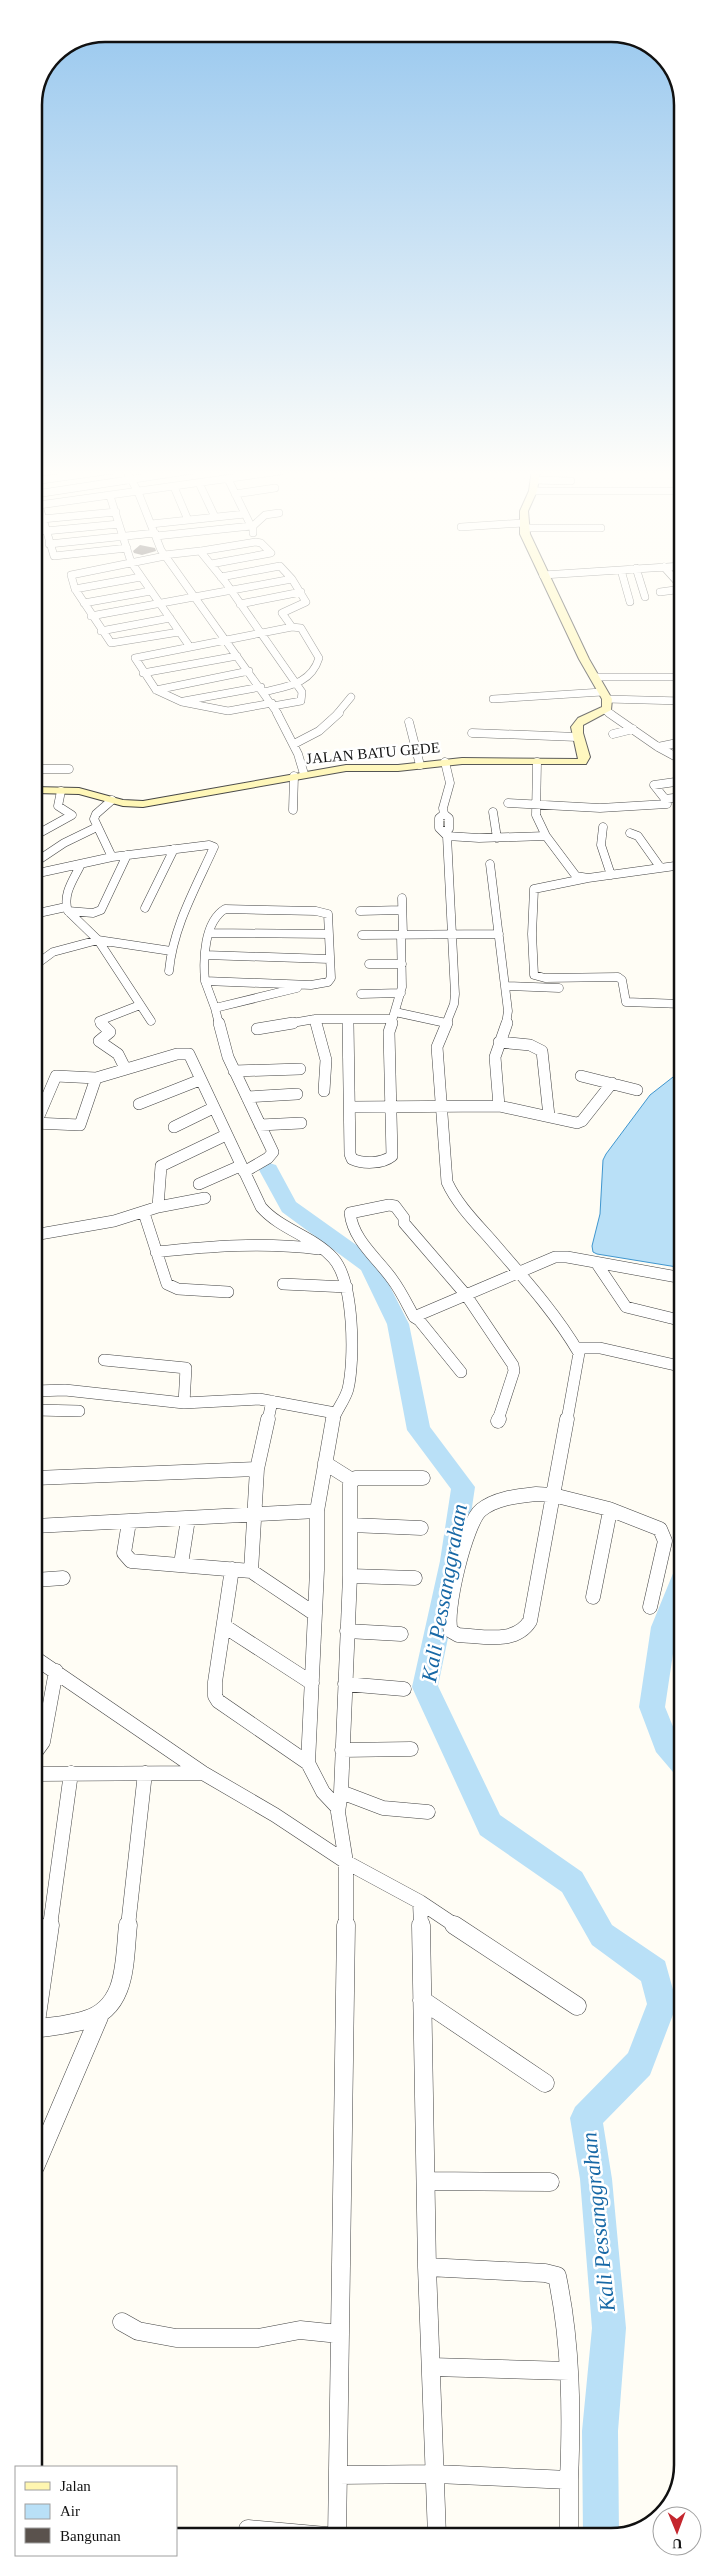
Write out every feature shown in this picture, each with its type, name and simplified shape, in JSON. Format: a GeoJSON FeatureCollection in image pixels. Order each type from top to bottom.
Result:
{"type":"FeatureCollection","features":[{"type":"Feature","properties":{"kind":"street"},"geometry":{"type":"LineString","coordinates":[[76,590],[101,631],[112,643],[180,632]]}},
{"type":"Feature","properties":{"kind":"street"},"geometry":{"type":"LineString","coordinates":[[84,603],[151,590],[190,647]]}},
{"type":"Feature","properties":{"kind":"street"},"geometry":{"type":"LineString","coordinates":[[189,590],[263,689],[294,744],[299,775],[293,810]]}},
{"type":"Feature","properties":{"kind":"street"},"geometry":{"type":"LineString","coordinates":[[92,616],[231,590],[240,604],[261,633],[298,684],[302,692],[301,702],[272,704],[228,711],[205,708],[182,702],[156,690],[143,673],[135,658],[190,647],[261,633],[292,627],[301,628],[319,658],[310,677],[298,684],[182,702]]}},
{"type":"Feature","properties":{"kind":"street"},"geometry":{"type":"LineString","coordinates":[[550,590],[584,659],[596,677],[604,700],[634,729],[658,747],[674,756]]}},
{"type":"Feature","properties":{"kind":"street"},"geometry":{"type":"LineString","coordinates":[[627,590],[630,602]]}},
{"type":"Feature","properties":{"kind":"street"},"geometry":{"type":"LineString","coordinates":[[643,590],[645,597]]}},
{"type":"Feature","properties":{"kind":"street"},"geometry":{"type":"LineString","coordinates":[[660,592],[671,590]]}},
{"type":"Feature","properties":{"kind":"street"},"geometry":{"type":"LineString","coordinates":[[240,604],[301,592],[306,600],[304,604],[281,614],[292,627]]}},
{"type":"Feature","properties":{"kind":"street"},"geometry":{"type":"LineString","coordinates":[[101,631],[170,618]]}},
{"type":"Feature","properties":{"kind":"street"},"geometry":{"type":"LineString","coordinates":[[143,673],[237,656]]}},
{"type":"Feature","properties":{"kind":"street"},"geometry":{"type":"LineString","coordinates":[[156,690],[249,671]]}},
{"type":"Feature","properties":{"kind":"street"},"geometry":{"type":"LineString","coordinates":[[596,677],[674,677]]}},
{"type":"Feature","properties":{"kind":"street"},"geometry":{"type":"LineString","coordinates":[[294,744],[309,738],[339,712],[351,697]]}},
{"type":"Feature","properties":{"kind":"street"},"geometry":{"type":"LineString","coordinates":[[493,699],[674,702]]}},
{"type":"Feature","properties":{"kind":"street","name":"JALAN BATU GEDE"},"geometry":{"type":"LineString","coordinates":[[42,790],[87,793],[128,804],[150,802],[299,775],[350,768],[377,769],[446,762],[582,762],[584,757],[577,737],[577,725],[581,719],[604,700]]}},
{"type":"Feature","properties":{"kind":"street"},"geometry":{"type":"LineString","coordinates":[[409,722],[420,765]]}},
{"type":"Feature","properties":{"kind":"street"},"geometry":{"type":"LineString","coordinates":[[613,734],[634,729]]}},
{"type":"Feature","properties":{"kind":"street"},"geometry":{"type":"LineString","coordinates":[[472,733],[577,737]]}},
{"type":"Feature","properties":{"kind":"street"},"geometry":{"type":"LineString","coordinates":[[658,747],[674,744]]}},
{"type":"Feature","properties":{"kind":"street"},"geometry":{"type":"LineString","coordinates":[[446,762],[450,783],[443,808],[444,814],[439,818],[440,828],[446,833],[497,838],[546,836]]}},
{"type":"Feature","properties":{"kind":"street"},"geometry":{"type":"LineString","coordinates":[[537,762],[538,783],[534,804],[536,815],[546,836],[573,874],[588,878]]}},
{"type":"Feature","properties":{"kind":"street"},"geometry":{"type":"LineString","coordinates":[[42,769],[69,769]]}},
{"type":"Feature","properties":{"kind":"street"},"geometry":{"type":"LineString","coordinates":[[674,782],[654,786],[665,799],[674,798]]}},
{"type":"Feature","properties":{"kind":"street"},"geometry":{"type":"LineString","coordinates":[[42,832],[72,815],[58,806],[61,791]]}},
{"type":"Feature","properties":{"kind":"street"},"geometry":{"type":"LineString","coordinates":[[112,800],[94,817],[112,858]]}},
{"type":"Feature","properties":{"kind":"street"},"geometry":{"type":"LineString","coordinates":[[508,803],[600,808],[667,804]]}},
{"type":"Feature","properties":{"kind":"street"},"geometry":{"type":"LineString","coordinates":[[493,812],[497,838]]}},
{"type":"Feature","properties":{"kind":"street"},"geometry":{"type":"LineString","coordinates":[[42,857],[64,842],[97,827]]}},
{"type":"Feature","properties":{"kind":"street"},"geometry":{"type":"LineString","coordinates":[[603,827],[600,839],[602,852],[611,875]]}},
{"type":"Feature","properties":{"kind":"street"},"geometry":{"type":"LineString","coordinates":[[446,833],[455,994],[454,1004],[437,1047],[445,1168],[449,1188],[577,1348],[579,1357],[565,1421],[554,1494],[528,1627],[524,1632],[511,1636],[458,1634],[451,1631],[449,1619],[463,1558],[476,1516],[494,1503],[512,1498],[554,1494],[654,1526],[663,1534],[665,1541],[650,1606]]}},
{"type":"Feature","properties":{"kind":"street"},"geometry":{"type":"LineString","coordinates":[[630,833],[638,836],[660,867]]}},
{"type":"Feature","properties":{"kind":"street"},"geometry":{"type":"LineString","coordinates":[[42,872],[128,855],[209,845],[214,848],[184,912],[171,951],[169,971]]}},
{"type":"Feature","properties":{"kind":"street"},"geometry":{"type":"LineString","coordinates":[[145,908],[174,849]]}},
{"type":"Feature","properties":{"kind":"street"},"geometry":{"type":"LineString","coordinates":[[42,913],[67,909],[93,913],[101,910],[128,855]]}},
{"type":"Feature","properties":{"kind":"street"},"geometry":{"type":"LineString","coordinates":[[81,864],[68,894],[67,909],[98,940],[151,1020]]}},
{"type":"Feature","properties":{"kind":"street"},"geometry":{"type":"LineString","coordinates":[[490,864],[506,986],[507,1022],[495,1057],[499,1106]]}},
{"type":"Feature","properties":{"kind":"street"},"geometry":{"type":"LineString","coordinates":[[674,866],[588,878],[534,889],[532,934],[534,975],[545,978],[618,977],[622,980],[626,1002],[674,1004]]}},
{"type":"Feature","properties":{"kind":"street"},"geometry":{"type":"LineString","coordinates":[[348,1019],[351,1107],[350,1157],[359,1162],[383,1162],[392,1156],[389,1032],[401,993],[402,898]]}},
{"type":"Feature","properties":{"kind":"street"},"geometry":{"type":"LineString","coordinates":[[199,1184],[266,1160],[272,1156],[273,1152],[234,1071],[205,981],[205,955],[217,914],[225,909],[323,912],[329,916],[330,980],[324,984],[205,981]]}},
{"type":"Feature","properties":{"kind":"street"},"geometry":{"type":"LineString","coordinates":[[360,911],[402,910]]}},
{"type":"Feature","properties":{"kind":"street"},"geometry":{"type":"LineString","coordinates":[[210,933],[329,934]]}},
{"type":"Feature","properties":{"kind":"street"},"geometry":{"type":"LineString","coordinates":[[362,936],[499,934]]}},
{"type":"Feature","properties":{"kind":"street"},"geometry":{"type":"LineString","coordinates":[[42,960],[52,952],[98,940],[171,951]]}},
{"type":"Feature","properties":{"kind":"street"},"geometry":{"type":"LineString","coordinates":[[205,955],[329,959]]}},
{"type":"Feature","properties":{"kind":"street"},"geometry":{"type":"LineString","coordinates":[[369,964],[402,964]]}},
{"type":"Feature","properties":{"kind":"street"},"geometry":{"type":"LineString","coordinates":[[215,1008],[311,985]]}},
{"type":"Feature","properties":{"kind":"street"},"geometry":{"type":"LineString","coordinates":[[506,986],[559,988]]}},
{"type":"Feature","properties":{"kind":"street"},"geometry":{"type":"LineString","coordinates":[[361,994],[401,993]]}},
{"type":"Feature","properties":{"kind":"street"},"geometry":{"type":"LineString","coordinates":[[125,1068],[118,1054],[99,1041],[110,1032],[99,1021],[140,1005]]}},
{"type":"Feature","properties":{"kind":"street"},"geometry":{"type":"LineString","coordinates":[[257,1029],[315,1019],[394,1016],[446,1023]]}},
{"type":"Feature","properties":{"kind":"street"},"geometry":{"type":"LineString","coordinates":[[315,1019],[326,1060],[324,1091]]}},
{"type":"Feature","properties":{"kind":"street"},"geometry":{"type":"LineString","coordinates":[[499,1042],[530,1045],[542,1051],[549,1116]]}},
{"type":"Feature","properties":{"kind":"street"},"geometry":{"type":"LineString","coordinates":[[42,1107],[56,1076],[96,1078],[125,1068],[186,1053],[191,1056],[213,1108],[265,1212],[322,1249],[339,1265],[347,1287],[352,1370],[348,1391],[335,1413],[317,1511],[318,1570],[314,1614],[308,1763],[322,1792],[338,1808]]}},
{"type":"Feature","properties":{"kind":"street"},"geometry":{"type":"LineString","coordinates":[[234,1071],[300,1069]]}},
{"type":"Feature","properties":{"kind":"street"},"geometry":{"type":"LineString","coordinates":[[581,1076],[637,1090]]}},
{"type":"Feature","properties":{"kind":"street"},"geometry":{"type":"LineString","coordinates":[[42,1123],[80,1125],[96,1078]]}},
{"type":"Feature","properties":{"kind":"street"},"geometry":{"type":"LineString","coordinates":[[139,1104],[200,1080]]}},
{"type":"Feature","properties":{"kind":"street"},"geometry":{"type":"LineString","coordinates":[[351,1107],[442,1108],[499,1106],[580,1122],[612,1084]]}},
{"type":"Feature","properties":{"kind":"street"},"geometry":{"type":"LineString","coordinates":[[247,1097],[297,1094]]}},
{"type":"Feature","properties":{"kind":"street"},"geometry":{"type":"LineString","coordinates":[[174,1127],[213,1108]]}},
{"type":"Feature","properties":{"kind":"street"},"geometry":{"type":"LineString","coordinates":[[260,1125],[301,1123]]}},
{"type":"Feature","properties":{"kind":"street"},"geometry":{"type":"LineString","coordinates":[[158,1206],[161,1166],[164,1162],[226,1135]]}},
{"type":"Feature","properties":{"kind":"street"},"geometry":{"type":"LineString","coordinates":[[42,1233],[59,1232],[144,1213],[158,1206],[205,1198]]}},
{"type":"Feature","properties":{"kind":"street"},"geometry":{"type":"LineString","coordinates":[[461,1372],[419,1320],[414,1317],[392,1280],[363,1242],[350,1218],[352,1211],[394,1206],[404,1218],[404,1223],[466,1295],[513,1365],[514,1371],[498,1421]]}},
{"type":"Feature","properties":{"kind":"street"},"geometry":{"type":"LineString","coordinates":[[144,1213],[165,1281],[170,1286],[228,1292]]}},
{"type":"Feature","properties":{"kind":"street"},"geometry":{"type":"LineString","coordinates":[[156,1252],[236,1244],[280,1244],[322,1249]]}},
{"type":"Feature","properties":{"kind":"street"},"geometry":{"type":"LineString","coordinates":[[414,1317],[555,1258],[567,1257],[674,1277]]}},
{"type":"Feature","properties":{"kind":"street"},"geometry":{"type":"LineString","coordinates":[[597,1264],[615,1294],[626,1307],[674,1319]]}},
{"type":"Feature","properties":{"kind":"street"},"geometry":{"type":"LineString","coordinates":[[283,1284],[347,1287]]}},
{"type":"Feature","properties":{"kind":"street"},"geometry":{"type":"LineString","coordinates":[[577,1348],[600,1348],[674,1365]]}},
{"type":"Feature","properties":{"kind":"street"},"geometry":{"type":"LineString","coordinates":[[104,1360],[184,1367],[186,1370],[184,1403]]}},
{"type":"Feature","properties":{"kind":"street"},"geometry":{"type":"LineString","coordinates":[[42,1391],[65,1390],[184,1403],[218,1403],[244,1398],[335,1413]]}},
{"type":"Feature","properties":{"kind":"street"},"geometry":{"type":"LineString","coordinates":[[251,1571],[257,1469],[272,1402]]}},
{"type":"Feature","properties":{"kind":"street"},"geometry":{"type":"LineString","coordinates":[[42,1410],[79,1411]]}},
{"type":"Feature","properties":{"kind":"street"},"geometry":{"type":"LineString","coordinates":[[325,1463],[352,1480]]}},
{"type":"Feature","properties":{"kind":"street"},"geometry":{"type":"LineString","coordinates":[[42,1478],[257,1469]]}},
{"type":"Feature","properties":{"kind":"street"},"geometry":{"type":"LineString","coordinates":[[352,1480],[355,1478],[423,1478]]}},
{"type":"Feature","properties":{"kind":"street"},"geometry":{"type":"LineString","coordinates":[[338,2528],[339,2334],[345,2144],[345,1855],[339,1827],[338,1808],[341,1792],[352,1480]]}},
{"type":"Feature","properties":{"kind":"street"},"geometry":{"type":"LineString","coordinates":[[42,1526],[317,1511]]}},
{"type":"Feature","properties":{"kind":"street"},"geometry":{"type":"LineString","coordinates":[[593,1597],[610,1511]]}},
{"type":"Feature","properties":{"kind":"street"},"geometry":{"type":"LineString","coordinates":[[181,1564],[188,1519]]}},
{"type":"Feature","properties":{"kind":"street"},"geometry":{"type":"LineString","coordinates":[[129,1522],[124,1553],[126,1558],[131,1561],[251,1571],[314,1614]]}},
{"type":"Feature","properties":{"kind":"street"},"geometry":{"type":"LineString","coordinates":[[351,1525],[421,1528]]}},
{"type":"Feature","properties":{"kind":"street"},"geometry":{"type":"LineString","coordinates":[[232,1569],[215,1682],[215,1696],[218,1701],[308,1763]]}},
{"type":"Feature","properties":{"kind":"street"},"geometry":{"type":"LineString","coordinates":[[350,1576],[415,1578]]}},
{"type":"Feature","properties":{"kind":"street"},"geometry":{"type":"LineString","coordinates":[[42,1580],[63,1578]]}},
{"type":"Feature","properties":{"kind":"street"},"geometry":{"type":"LineString","coordinates":[[224,1626],[312,1683]]}},
{"type":"Feature","properties":{"kind":"street"},"geometry":{"type":"LineString","coordinates":[[347,1630],[400,1634]]}},
{"type":"Feature","properties":{"kind":"street"},"geometry":{"type":"LineString","coordinates":[[42,1662],[203,1773],[345,1855],[420,1902],[577,2006]]}},
{"type":"Feature","properties":{"kind":"street"},"geometry":{"type":"LineString","coordinates":[[42,1742],[56,1671]]}},
{"type":"Feature","properties":{"kind":"street"},"geometry":{"type":"LineString","coordinates":[[345,1684],[404,1689]]}},
{"type":"Feature","properties":{"kind":"street"},"geometry":{"type":"LineString","coordinates":[[342,1750],[411,1749]]}},
{"type":"Feature","properties":{"kind":"street"},"geometry":{"type":"LineString","coordinates":[[42,1979],[71,1773]]}},
{"type":"Feature","properties":{"kind":"street"},"geometry":{"type":"LineString","coordinates":[[42,2151],[99,2017],[111,2006],[121,1986],[145,1773]]}},
{"type":"Feature","properties":{"kind":"street"},"geometry":{"type":"LineString","coordinates":[[42,1774],[203,1773]]}},
{"type":"Feature","properties":{"kind":"street"},"geometry":{"type":"LineString","coordinates":[[341,1792],[380,1809],[396,1812],[428,1812]]}},
{"type":"Feature","properties":{"kind":"street"},"geometry":{"type":"LineString","coordinates":[[420,1902],[427,2181],[427,2267],[437,2528]]}},
{"type":"Feature","properties":{"kind":"street"},"geometry":{"type":"LineString","coordinates":[[422,2000],[545,2083]]}},
{"type":"Feature","properties":{"kind":"street"},"geometry":{"type":"LineString","coordinates":[[42,2028],[99,2017]]}},
{"type":"Feature","properties":{"kind":"street"},"geometry":{"type":"LineString","coordinates":[[427,2181],[550,2182]]}},
{"type":"Feature","properties":{"kind":"street"},"geometry":{"type":"LineString","coordinates":[[427,2267],[545,2273],[556,2276],[560,2292],[569,2371],[569,2528]]}},
{"type":"Feature","properties":{"kind":"street"},"geometry":{"type":"LineString","coordinates":[[122,2322],[138,2331],[176,2338],[258,2338],[300,2330],[339,2334]]}},
{"type":"Feature","properties":{"kind":"street"},"geometry":{"type":"LineString","coordinates":[[432,2367],[569,2371]]}},
{"type":"Feature","properties":{"kind":"street"},"geometry":{"type":"LineString","coordinates":[[338,2475],[436,2474],[569,2480]]}},
{"type":"Feature","properties":{"kind":"water"},"geometry":{"type":"Polygon","coordinates":[[[674,1076],[674,1267],[597,1254],[593,1252],[592,1246],[600,1214],[603,1160],[650,1095],[674,1076]]]}},
{"type":"Feature","properties":{"kind":"waterway","name":"Kali Pessanggrahan"},"geometry":{"type":"LineString","coordinates":[[269,1170],[289,1207],[369,1265],[398,1324],[419,1430],[463,1487],[452,1561],[425,1687],[490,1825],[572,1882],[602,1935],[654,1972],[662,2004],[639,2064],[586,2118],[596,2179],[609,2328],[600,2431],[601,2528]]}},
{"type":"Feature","properties":{"kind":"waterway"},"geometry":{"type":"LineString","coordinates":[[674,1605],[664,1627],[652,1707],[666,1743],[674,1752]]}}]}
